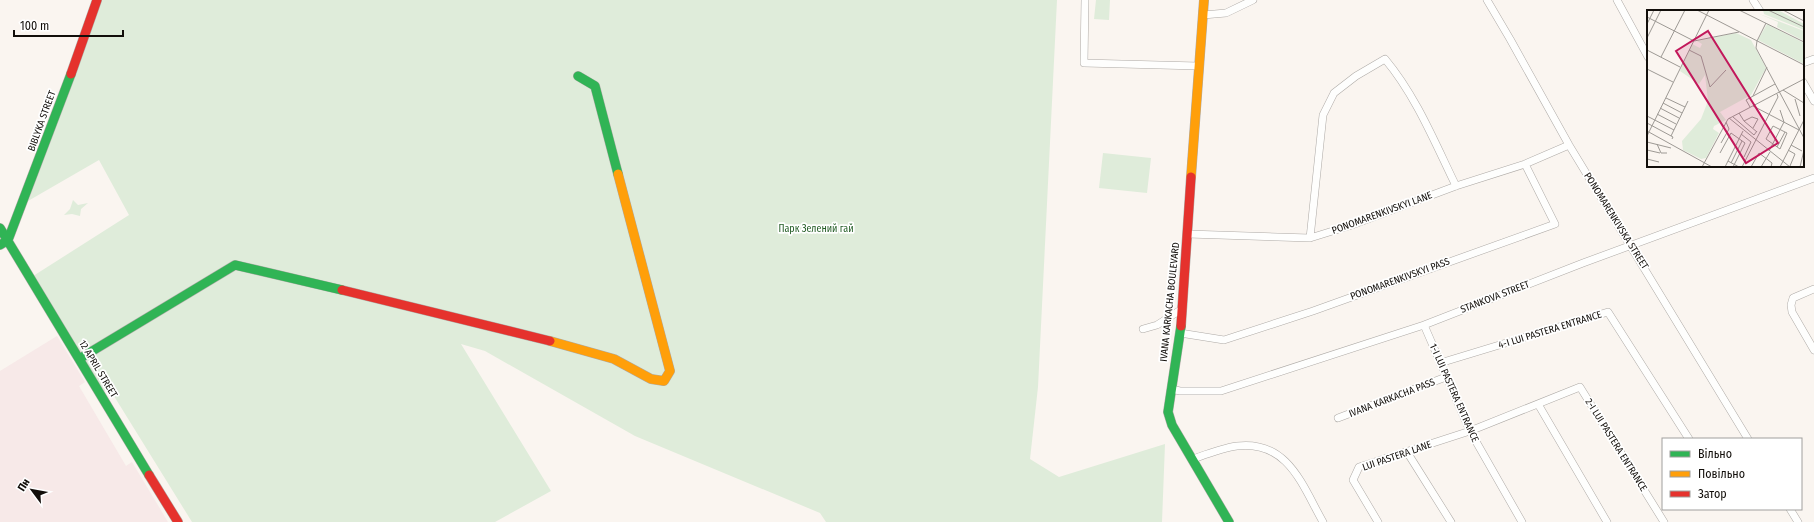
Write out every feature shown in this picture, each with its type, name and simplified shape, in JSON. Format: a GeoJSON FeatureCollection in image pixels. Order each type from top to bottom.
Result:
{"type":"FeatureCollection","features":[{"type":"Feature","properties":{"kind":"street","name":"BIBLYKA STREET"},"geometry":{"type":"LineString","coordinates":[[4,242],[49,135],[97,0]]}},
{"type":"Feature","properties":{"kind":"street"},"geometry":{"type":"LineString","coordinates":[[1085,0],[1084,63],[1198,66]]}},
{"type":"Feature","properties":{"kind":"street","name":"IVANA KARKACHA BOULEVARD"},"geometry":{"type":"LineString","coordinates":[[1204,0],[1198,66],[1188,234],[1180,333],[1168,412],[1172,425],[1229,522]]}},
{"type":"Feature","properties":{"kind":"street"},"geometry":{"type":"LineString","coordinates":[[1203,15],[1226,13],[1253,0]]}},
{"type":"Feature","properties":{"kind":"street","name":"PONOMARENKIVSKA STREET"},"geometry":{"type":"LineString","coordinates":[[1487,0],[1569,145],[1747,438]]}},
{"type":"Feature","properties":{"kind":"street"},"geometry":{"type":"LineString","coordinates":[[1617,0],[1647,55]]}},
{"type":"Feature","properties":{"kind":"street"},"geometry":{"type":"LineString","coordinates":[[1753,0],[1759,10]]}},
{"type":"Feature","properties":{"kind":"street"},"geometry":{"type":"LineString","coordinates":[[1310,238],[1323,115],[1334,93],[1356,76],[1385,59],[1412,98],[1456,186]]}},
{"type":"Feature","properties":{"kind":"street"},"geometry":{"type":"LineString","coordinates":[[1804,63],[1814,59]]}},
{"type":"Feature","properties":{"kind":"street"},"geometry":{"type":"LineString","coordinates":[[79,359],[235,265],[513,331],[614,358],[651,380],[664,381],[670,371],[595,86],[578,76]]}},
{"type":"Feature","properties":{"kind":"street"},"geometry":{"type":"LineString","coordinates":[[1804,84],[1814,101]]}},
{"type":"Feature","properties":{"kind":"street","name":"PONOMARENKIVSKYI LANE"},"geometry":{"type":"LineString","coordinates":[[1188,234],[1310,238],[1352,225],[1456,186],[1525,164],[1569,145]]}},
{"type":"Feature","properties":{"kind":"street","name":"PONOMARENKIVSKYI PASS"},"geometry":{"type":"LineString","coordinates":[[1180,333],[1224,340],[1313,311],[1555,224],[1525,164]]}},
{"type":"Feature","properties":{"kind":"street","name":"STANKOVA STREET"},"geometry":{"type":"LineString","coordinates":[[1171,389],[1180,391],[1221,391],[1424,325],[1631,245],[1814,178]]}},
{"type":"Feature","properties":{"kind":"street","name":"12 APRIL STREET"},"geometry":{"type":"LineString","coordinates":[[0,228],[4,242],[79,359],[178,522]]}},
{"type":"Feature","properties":{"kind":"street"},"geometry":{"type":"LineString","coordinates":[[1814,289],[1793,298],[1791,305],[1792,312],[1814,350]]}},
{"type":"Feature","properties":{"kind":"street"},"geometry":{"type":"LineString","coordinates":[[1143,329],[1157,325],[1182,309]]}},
{"type":"Feature","properties":{"kind":"street","name":"4-I LUI PASTERA ENTRANCE"},"geometry":{"type":"LineString","coordinates":[[1440,363],[1608,312],[1688,438]]}},
{"type":"Feature","properties":{"kind":"street","name":"1-I LUI PASTERA ENTRANCE"},"geometry":{"type":"LineString","coordinates":[[1424,325],[1470,431],[1522,522]]}},
{"type":"Feature","properties":{"kind":"street","name":"IVANA KARKACHA PASS"},"geometry":{"type":"LineString","coordinates":[[1338,418],[1446,377]]}},
{"type":"Feature","properties":{"kind":"street","name":"2-I LUI PASTERA ENTRANCE"},"geometry":{"type":"LineString","coordinates":[[1470,431],[1580,387],[1664,522]]}},
{"type":"Feature","properties":{"kind":"street"},"geometry":{"type":"LineString","coordinates":[[1538,404],[1607,522]]}},
{"type":"Feature","properties":{"kind":"street","name":"LUI PASTERA LANE"},"geometry":{"type":"LineString","coordinates":[[1378,522],[1353,480],[1360,467],[1470,431]]}},
{"type":"Feature","properties":{"kind":"street"},"geometry":{"type":"LineString","coordinates":[[1193,459],[1236,446],[1257,446],[1274,451],[1294,469],[1323,522]]}},
{"type":"Feature","properties":{"kind":"street"},"geometry":{"type":"LineString","coordinates":[[1407,452],[1451,522]]}},
{"type":"Feature","properties":{"kind":"street"},"geometry":{"type":"LineString","coordinates":[[1791,510],[1798,522]]}},
{"type":"Feature","properties":{"kind":"shaded area"},"geometry":{"type":"Polygon","coordinates":[[[57,336],[85,382],[79,386],[126,466],[132,462],[168,522],[0,522],[0,371],[57,336]]]}},
{"type":"Feature","properties":{"kind":"green space","name":"Парк Зелений гай"},"geometry":{"type":"Polygon","coordinates":[[[101,0],[1057,0],[1038,387],[1030,459],[1059,477],[1165,444],[1162,522],[826,522],[820,513],[635,436],[485,351],[461,344],[551,491],[495,522],[192,522],[109,388],[100,394],[30,278],[129,215],[99,160],[28,201],[101,0]]]}},
{"type":"Feature","properties":{"kind":"green space"},"geometry":{"type":"Polygon","coordinates":[[[1096,0],[1110,0],[1109,20],[1094,19],[1096,0]]]}},
{"type":"Feature","properties":{"kind":"green space"},"geometry":{"type":"Polygon","coordinates":[[[1103,153],[1151,158],[1147,193],[1099,188],[1103,153]]]}},
{"type":"Feature","properties":{"kind":"green space"},"geometry":{"type":"Polygon","coordinates":[[[73,200],[78,205],[88,203],[81,209],[80,216],[72,214],[64,215],[70,209],[73,200]]]}},
{"type":"Feature","properties":{"kind":"traffic: fast"},"geometry":{"type":"LineString","coordinates":[[0,245],[8,240],[71,74]]}},
{"type":"Feature","properties":{"kind":"traffic: fast"},"geometry":{"type":"LineString","coordinates":[[578,76],[595,86],[618,174]]}},
{"type":"Feature","properties":{"kind":"traffic: fast"},"geometry":{"type":"LineString","coordinates":[[0,228],[149,475]]}},
{"type":"Feature","properties":{"kind":"traffic: fast"},"geometry":{"type":"LineString","coordinates":[[79,359],[235,265],[342,290]]}},
{"type":"Feature","properties":{"kind":"traffic: fast"},"geometry":{"type":"LineString","coordinates":[[1181,326],[1168,412],[1172,425],[1229,522]]}},
{"type":"Feature","properties":{"kind":"traffic: slow"},"geometry":{"type":"LineString","coordinates":[[1191,177],[1204,0]]}},
{"type":"Feature","properties":{"kind":"traffic: slow"},"geometry":{"type":"LineString","coordinates":[[550,341],[614,359],[651,379],[664,381],[670,371],[618,174]]}},
{"type":"Feature","properties":{"kind":"traffic: jam"},"geometry":{"type":"LineString","coordinates":[[71,74],[97,0]]}},
{"type":"Feature","properties":{"kind":"traffic: jam"},"geometry":{"type":"LineString","coordinates":[[1181,326],[1191,177]]}},
{"type":"Feature","properties":{"kind":"traffic: jam"},"geometry":{"type":"LineString","coordinates":[[342,290],[550,341]]}},
{"type":"Feature","properties":{"kind":"traffic: jam"},"geometry":{"type":"LineString","coordinates":[[149,475],[178,522]]}}]}
